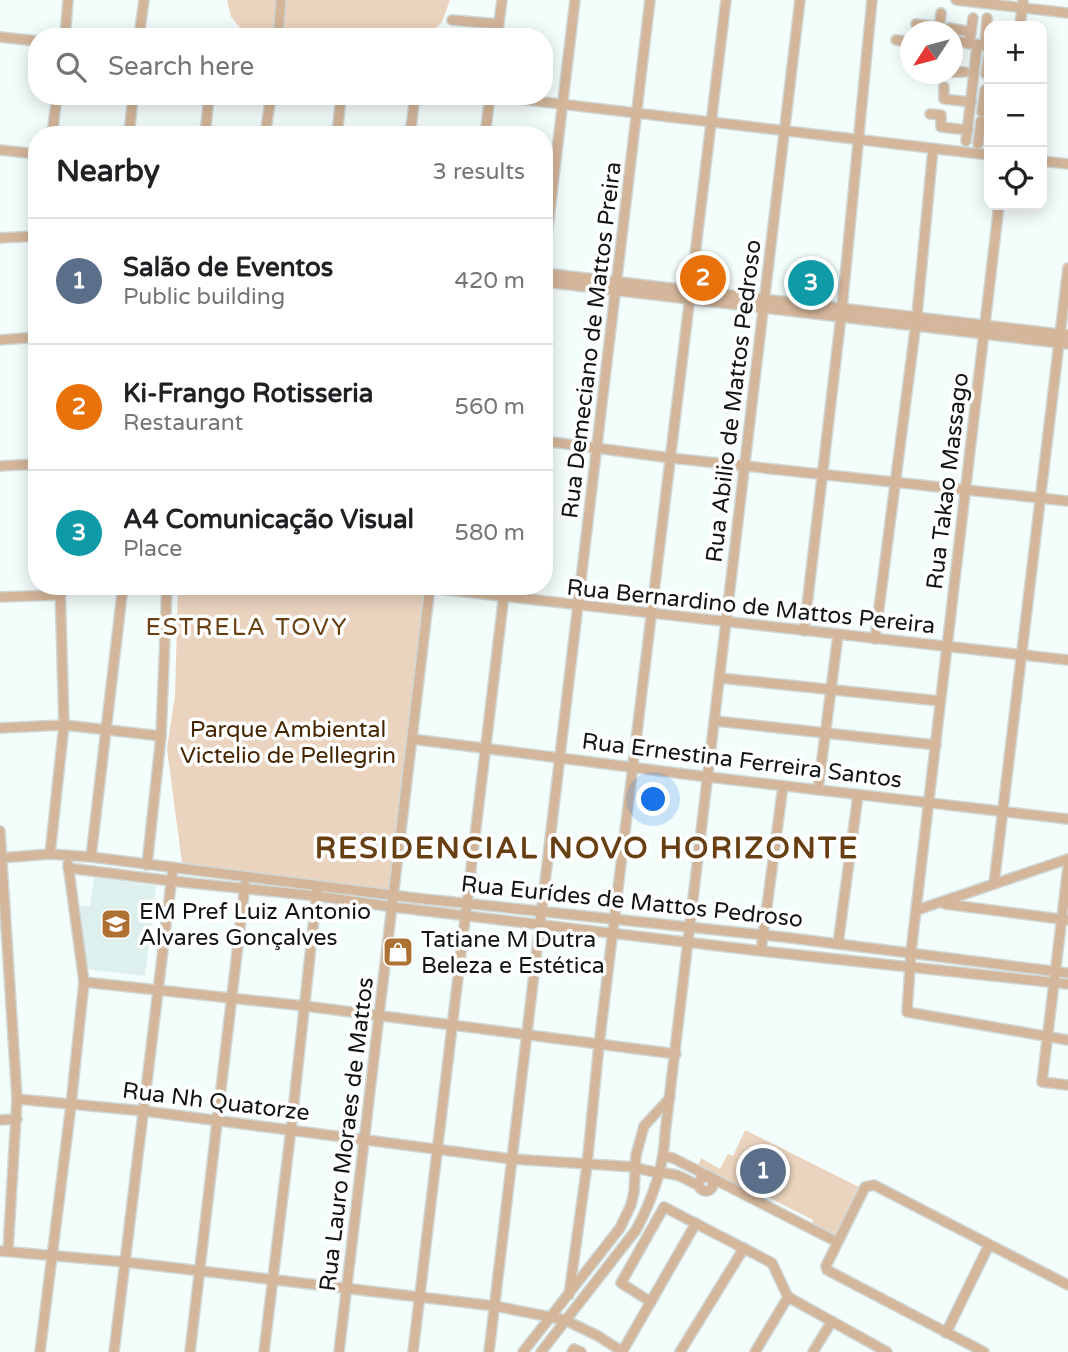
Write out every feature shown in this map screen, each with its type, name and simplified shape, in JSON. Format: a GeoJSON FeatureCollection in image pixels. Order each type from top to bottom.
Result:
{"type":"FeatureCollection","features":[{"type":"Feature","properties":{"kind":"street"},"geometry":{"type":"LineString","coordinates":[[66,28],[68,0]]}},
{"type":"Feature","properties":{"kind":"street"},"geometry":{"type":"LineString","coordinates":[[140,28],[144,0]]}},
{"type":"Feature","properties":{"kind":"street"},"geometry":{"type":"LineString","coordinates":[[279,28],[281,0]]}},
{"type":"Feature","properties":{"kind":"street"},"geometry":{"type":"LineString","coordinates":[[498,28],[502,0]]}},
{"type":"Feature","properties":{"kind":"street"},"geometry":{"type":"LineString","coordinates":[[553,194],[575,0]]}},
{"type":"Feature","properties":{"kind":"street","name":"Rua Demeciano de Mattos Preira"},"geometry":{"type":"LineString","coordinates":[[489,1352],[650,0]]}},
{"type":"Feature","properties":{"kind":"street"},"geometry":{"type":"LineString","coordinates":[[569,1295],[587,1165],[612,934],[726,0]]}},
{"type":"Feature","properties":{"kind":"street","name":"Rua Abilio de Mattos Pedroso"},"geometry":{"type":"LineString","coordinates":[[541,1352],[636,1230],[646,1212],[664,1156],[800,0]]}},
{"type":"Feature","properties":{"kind":"street"},"geometry":{"type":"LineString","coordinates":[[804,631],[841,313],[872,0]]}},
{"type":"Feature","properties":{"kind":"street"},"geometry":{"type":"LineString","coordinates":[[956,0],[1022,4],[1068,13]]}},
{"type":"Feature","properties":{"kind":"street"},"geometry":{"type":"LineString","coordinates":[[942,13],[942,21]]}},
{"type":"Feature","properties":{"kind":"street"},"geometry":{"type":"LineString","coordinates":[[973,18],[971,32],[982,47]]}},
{"type":"Feature","properties":{"kind":"street"},"geometry":{"type":"LineString","coordinates":[[452,20],[499,24]]}},
{"type":"Feature","properties":{"kind":"street"},"geometry":{"type":"LineString","coordinates":[[963,31],[971,32]]}},
{"type":"Feature","properties":{"kind":"street"},"geometry":{"type":"LineString","coordinates":[[0,37],[28,40]]}},
{"type":"Feature","properties":{"kind":"street"},"geometry":{"type":"LineString","coordinates":[[896,40],[900,41]]}},
{"type":"Feature","properties":{"kind":"street"},"geometry":{"type":"LineString","coordinates":[[963,44],[982,47]]}},
{"type":"Feature","properties":{"kind":"street"},"geometry":{"type":"LineString","coordinates":[[966,141],[972,88],[970,72],[982,47]]}},
{"type":"Feature","properties":{"kind":"street"},"geometry":{"type":"LineString","coordinates":[[963,72],[984,74]]}},
{"type":"Feature","properties":{"kind":"street"},"geometry":{"type":"LineString","coordinates":[[944,87],[944,99],[971,102]]}},
{"type":"Feature","properties":{"kind":"street"},"geometry":{"type":"LineString","coordinates":[[972,88],[984,90]]}},
{"type":"Feature","properties":{"kind":"street"},"geometry":{"type":"LineString","coordinates":[[53,126],[56,105]]}},
{"type":"Feature","properties":{"kind":"street"},"geometry":{"type":"LineString","coordinates":[[130,126],[132,105]]}},
{"type":"Feature","properties":{"kind":"street"},"geometry":{"type":"LineString","coordinates":[[206,126],[208,105]]}},
{"type":"Feature","properties":{"kind":"street"},"geometry":{"type":"LineString","coordinates":[[266,126],[270,105]]}},
{"type":"Feature","properties":{"kind":"street"},"geometry":{"type":"LineString","coordinates":[[338,126],[340,105]]}},
{"type":"Feature","properties":{"kind":"street"},"geometry":{"type":"LineString","coordinates":[[411,126],[414,105]]}},
{"type":"Feature","properties":{"kind":"street"},"geometry":{"type":"LineString","coordinates":[[486,126],[490,105]]}},
{"type":"Feature","properties":{"kind":"street"},"geometry":{"type":"LineString","coordinates":[[552,105],[984,154]]}},
{"type":"Feature","properties":{"kind":"street"},"geometry":{"type":"LineString","coordinates":[[930,114],[941,115],[941,127],[968,125],[984,118]]}},
{"type":"Feature","properties":{"kind":"street"},"geometry":{"type":"LineString","coordinates":[[978,144],[984,118]]}},
{"type":"Feature","properties":{"kind":"street"},"geometry":{"type":"LineString","coordinates":[[875,639],[916,322],[933,149]]}},
{"type":"Feature","properties":{"kind":"street"},"geometry":{"type":"LineString","coordinates":[[0,150],[28,153]]}},
{"type":"Feature","properties":{"kind":"street"},"geometry":{"type":"LineString","coordinates":[[1047,162],[1068,164]]}},
{"type":"Feature","properties":{"kind":"street","name":"Rua Takao Massago"},"geometry":{"type":"LineString","coordinates":[[998,210],[911,952],[907,1012],[1048,1037]]}},
{"type":"Feature","properties":{"kind":"street"},"geometry":{"type":"LineString","coordinates":[[0,238],[28,236]]}},
{"type":"Feature","properties":{"kind":"street"},"geometry":{"type":"LineString","coordinates":[[995,884],[1041,498],[1064,339],[1068,268]]}},
{"type":"Feature","properties":{"kind":"street"},"geometry":{"type":"LineString","coordinates":[[553,274],[617,281],[690,294],[1064,339]]}},
{"type":"Feature","properties":{"kind":"street"},"geometry":{"type":"LineString","coordinates":[[553,282],[617,281]]}},
{"type":"Feature","properties":{"kind":"street"},"geometry":{"type":"LineString","coordinates":[[0,340],[28,338]]}},
{"type":"Feature","properties":{"kind":"street"},"geometry":{"type":"LineString","coordinates":[[553,442],[671,458],[1068,501]]}},
{"type":"Feature","properties":{"kind":"street"},"geometry":{"type":"LineString","coordinates":[[0,466],[28,464]]}},
{"type":"Feature","properties":{"kind":"street"},"geometry":{"type":"LineString","coordinates":[[0,597],[28,594]]}},
{"type":"Feature","properties":{"kind":"street"},"geometry":{"type":"LineString","coordinates":[[50,854],[64,725],[60,595]]}},
{"type":"Feature","properties":{"kind":"street"},"geometry":{"type":"LineString","coordinates":[[91,857],[123,595]]}},
{"type":"Feature","properties":{"kind":"street"},"geometry":{"type":"LineString","coordinates":[[146,865],[161,736],[167,595]]}},
{"type":"Feature","properties":{"kind":"street","name":"Rua Lauro Moraes de Mattos"},"geometry":{"type":"LineString","coordinates":[[339,1352],[429,595]]}},
{"type":"Feature","properties":{"kind":"street","name":"Rua Bernardino de Mattos Pereira"},"geometry":{"type":"LineString","coordinates":[[489,595],[1068,660]]}},
{"type":"Feature","properties":{"kind":"street"},"geometry":{"type":"LineString","coordinates":[[413,1352],[504,597]]}},
{"type":"Feature","properties":{"kind":"street"},"geometry":{"type":"LineString","coordinates":[[818,790],[838,635]]}},
{"type":"Feature","properties":{"kind":"street"},"geometry":{"type":"LineString","coordinates":[[720,678],[940,701]]}},
{"type":"Feature","properties":{"kind":"street"},"geometry":{"type":"LineString","coordinates":[[715,721],[936,745]]}},
{"type":"Feature","properties":{"kind":"street"},"geometry":{"type":"LineString","coordinates":[[0,728],[64,725],[161,736]]}},
{"type":"Feature","properties":{"kind":"street","name":"Rua Ernestina Ferreira Santos"},"geometry":{"type":"LineString","coordinates":[[412,739],[1068,819]]}},
{"type":"Feature","properties":{"kind":"street"},"geometry":{"type":"LineString","coordinates":[[761,951],[783,786]]}},
{"type":"Feature","properties":{"kind":"street"},"geometry":{"type":"LineString","coordinates":[[838,944],[858,795]]}},
{"type":"Feature","properties":{"kind":"street"},"geometry":{"type":"LineString","coordinates":[[0,831],[5,989],[17,1099],[4,1250],[200,1270],[495,1306],[566,1319],[623,1351],[696,1223]]}},
{"type":"Feature","properties":{"kind":"street","name":"Rua Eurídes de Mattos Pedroso"},"geometry":{"type":"LineString","coordinates":[[1,858],[50,854],[91,857],[246,877],[393,907],[689,943],[1068,984]]}},
{"type":"Feature","properties":{"kind":"street"},"geometry":{"type":"LineString","coordinates":[[40,1352],[84,982],[67,856]]}},
{"type":"Feature","properties":{"kind":"street"},"geometry":{"type":"LineString","coordinates":[[916,910],[1068,859]]}},
{"type":"Feature","properties":{"kind":"street","name":"Rua Eurídes de Mattos Pedroso"},"geometry":{"type":"LineString","coordinates":[[68,868],[245,888],[394,894],[763,934],[1068,973]]}},
{"type":"Feature","properties":{"kind":"street"},"geometry":{"type":"LineString","coordinates":[[114,1352],[173,868]]}},
{"type":"Feature","properties":{"kind":"street"},"geometry":{"type":"LineString","coordinates":[[1068,868],[1064,919],[1053,983],[1042,1082],[1068,1086]]}},
{"type":"Feature","properties":{"kind":"street"},"geometry":{"type":"LineString","coordinates":[[190,1352],[246,877]]}},
{"type":"Feature","properties":{"kind":"street"},"geometry":{"type":"LineString","coordinates":[[264,1352],[317,890]]}},
{"type":"Feature","properties":{"kind":"street"},"geometry":{"type":"LineString","coordinates":[[942,903],[1064,919]]}},
{"type":"Feature","properties":{"kind":"street"},"geometry":{"type":"LineString","coordinates":[[84,982],[305,1006],[676,1054]]}},
{"type":"Feature","properties":{"kind":"street"},"geometry":{"type":"LineString","coordinates":[[1048,1037],[1068,1040]]}},
{"type":"Feature","properties":{"kind":"street"},"geometry":{"type":"LineString","coordinates":[[523,1352],[620,1228],[634,1192],[639,1140],[644,1126],[670,1098]]}},
{"type":"Feature","properties":{"kind":"street","name":"Rua Nh Quatorze"},"geometry":{"type":"LineString","coordinates":[[17,1099],[144,1111],[512,1159],[635,1167],[644,1171],[661,1171],[674,1175],[703,1188]]}},
{"type":"Feature","properties":{"kind":"street"},"geometry":{"type":"LineString","coordinates":[[0,1120],[16,1119]]}},
{"type":"Feature","properties":{"kind":"street"},"geometry":{"type":"LineString","coordinates":[[644,1126],[655,1125],[665,1134]]}},
{"type":"Feature","properties":{"kind":"street"},"geometry":{"type":"LineString","coordinates":[[664,1156],[742,1192],[837,1242]]}},
{"type":"Feature","properties":{"kind":"street"},"geometry":{"type":"LineString","coordinates":[[674,1175],[679,1161]]}},
{"type":"Feature","properties":{"kind":"street"},"geometry":{"type":"LineString","coordinates":[[703,1188],[711,1189],[713,1185],[708,1177]]}},
{"type":"Feature","properties":{"kind":"street"},"geometry":{"type":"LineString","coordinates":[[984,1352],[827,1270],[826,1266],[865,1187],[874,1185],[1068,1285]]}},
{"type":"Feature","properties":{"kind":"street"},"geometry":{"type":"LineString","coordinates":[[703,1188],[742,1192]]}},
{"type":"Feature","properties":{"kind":"street"},"geometry":{"type":"LineString","coordinates":[[651,1302],[621,1283],[664,1207],[772,1263],[788,1297],[881,1351]]}},
{"type":"Feature","properties":{"kind":"street"},"geometry":{"type":"LineString","coordinates":[[946,1333],[989,1245]]}},
{"type":"Feature","properties":{"kind":"street"},"geometry":{"type":"LineString","coordinates":[[680,1352],[744,1248]]}},
{"type":"Feature","properties":{"kind":"street"},"geometry":{"type":"LineString","coordinates":[[755,1352],[788,1297]]}},
{"type":"Feature","properties":{"kind":"street"},"geometry":{"type":"LineString","coordinates":[[813,1352],[832,1321]]}},
{"type":"Feature","properties":{"kind":"shaded area","name":"EM Pref Luiz Antonio Alvares Gonçalves"},"geometry":{"type":"Polygon","coordinates":[[[94,877],[156,886],[145,976],[86,969],[77,906],[90,906],[94,877]]]}},
{"type":"Feature","properties":{"kind":"green space"},"geometry":{"type":"Polygon","coordinates":[[[227,0],[450,0],[442,22],[436,28],[240,28],[231,17],[227,0]]]}},
{"type":"Feature","properties":{"kind":"green space","name":"Parque Ambiental Victelio de Pellegrin"},"geometry":{"type":"Polygon","coordinates":[[[178,595],[424,595],[389,891],[182,863],[167,749],[175,696],[178,595]]]}},
{"type":"Feature","properties":{"kind":"green space"},"geometry":{"type":"Polygon","coordinates":[[[745,1130],[861,1188],[836,1236],[812,1225],[813,1220],[746,1186],[744,1190],[698,1166],[701,1158],[720,1169],[728,1154],[733,1156],[745,1130]]]}},
{"type":"Feature","properties":{"kind":"place","name":"Ki-Frango Rotisseria"},"geometry":{"type":"Point","coordinates":[703,278]}},
{"type":"Feature","properties":{"kind":"place","name":"A4 Comunicação Visual"},"geometry":{"type":"Point","coordinates":[811,283]}},
{"type":"Feature","properties":{"kind":"place","name":"EM Pref Luiz Antonio Alvares Gonçalves"},"geometry":{"type":"Point","coordinates":[116,924]}},
{"type":"Feature","properties":{"kind":"place","name":"Tatiane M Dutra Beleza e Estética"},"geometry":{"type":"Point","coordinates":[398,952]}},
{"type":"Feature","properties":{"kind":"place","name":"Salão de Eventos"},"geometry":{"type":"Point","coordinates":[763,1171]}},
{"type":"Feature","properties":{"kind":"district","name":"ESTRELA TOVY"},"geometry":{"type":"Point","coordinates":[247,627]}},
{"type":"Feature","properties":{"kind":"district","name":"RESIDENCIAL NOVO HORIZONTE"},"geometry":{"type":"Point","coordinates":[587,848]}}]}
